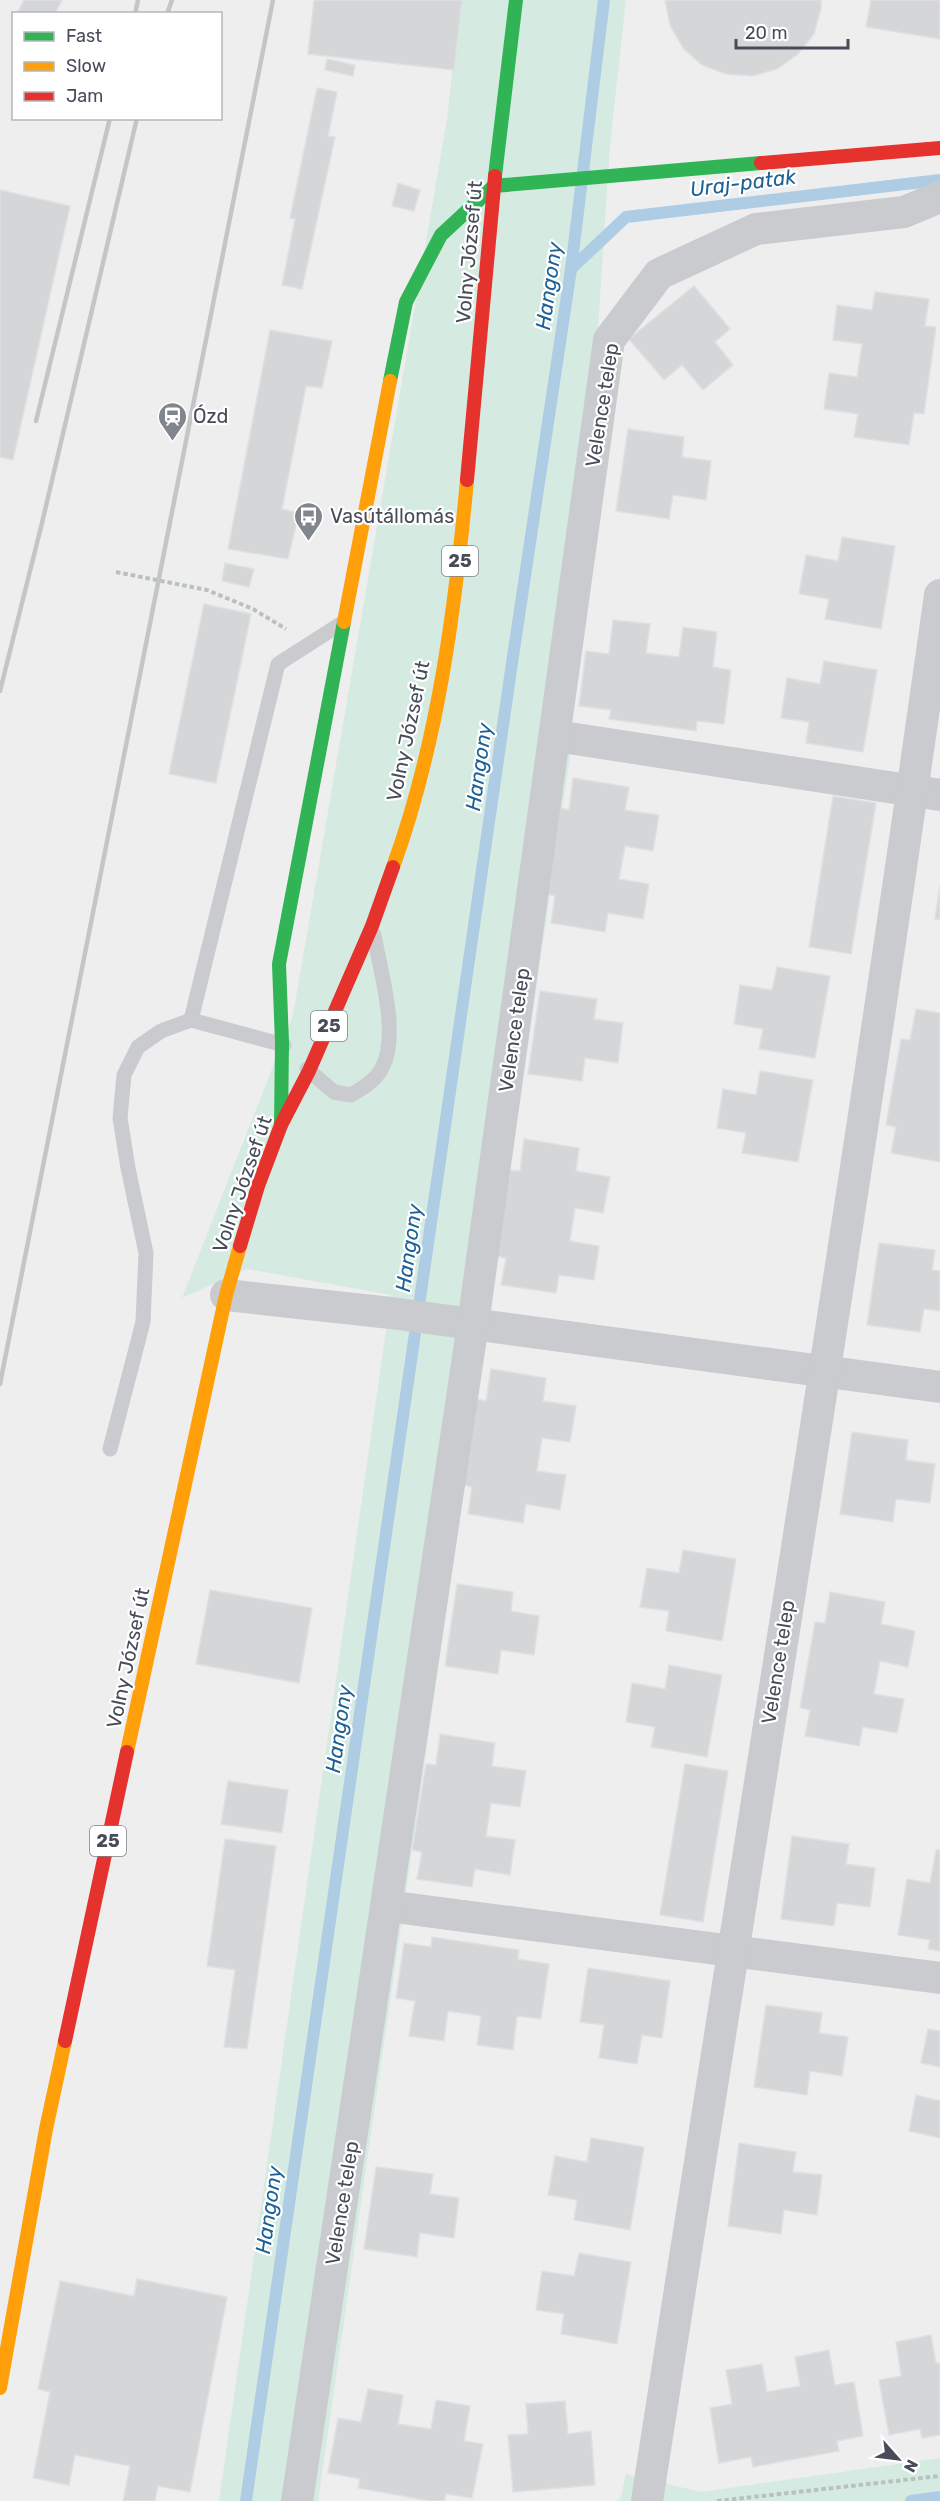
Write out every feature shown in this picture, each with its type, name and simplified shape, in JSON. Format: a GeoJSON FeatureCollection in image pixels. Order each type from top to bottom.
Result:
{"type":"FeatureCollection","features":[{"type":"Feature","properties":{"kind":"main road","name":"Volny József út"},"geometry":{"type":"LineString","coordinates":[[0,2388],[46,2129],[226,1295],[258,1186],[281,1125],[309,1071],[372,926],[401,845],[420,778],[458,581],[494,186],[516,0]]}},
{"type":"Feature","properties":{"kind":"main road"},"geometry":{"type":"LineString","coordinates":[[281,1125],[282,1043],[279,964],[406,302],[441,235],[494,186],[940,148]]}},
{"type":"Feature","properties":{"kind":"street","name":"Velence telep"},"geometry":{"type":"LineString","coordinates":[[297,2501],[387,1906],[458,1323],[556,736],[609,340],[659,274],[756,229],[904,212],[940,198]]}},
{"type":"Feature","properties":{"kind":"street","name":"Velence telep"},"geometry":{"type":"LineString","coordinates":[[647,2501],[731,1952],[824,1371],[926,792],[940,595]]}},
{"type":"Feature","properties":{"kind":"street"},"geometry":{"type":"LineString","coordinates":[[556,736],[926,792]]}},
{"type":"Feature","properties":{"kind":"street"},"geometry":{"type":"LineString","coordinates":[[226,1295],[391,1313],[940,1387]]}},
{"type":"Feature","properties":{"kind":"street"},"geometry":{"type":"LineString","coordinates":[[387,1906],[940,1978]]}},
{"type":"Feature","properties":{"kind":"lane"},"geometry":{"type":"LineString","coordinates":[[191,1020],[278,664],[345,622]]}},
{"type":"Feature","properties":{"kind":"lane"},"geometry":{"type":"LineString","coordinates":[[110,1449],[143,1322],[146,1253],[120,1118],[124,1075],[138,1047],[161,1031],[191,1020],[282,1043],[309,1071],[334,1092],[351,1095],[368,1085],[383,1067],[390,1036],[388,1004],[372,926]]}},
{"type":"Feature","properties":{"kind":"path"},"geometry":{"type":"LineString","coordinates":[[116,572],[207,590],[253,609],[291,632]]}},
{"type":"Feature","properties":{"kind":"path"},"geometry":{"type":"LineString","coordinates":[[717,2501],[940,2476]]}},
{"type":"Feature","properties":{"kind":"green space"},"geometry":{"type":"Polygon","coordinates":[[[460,0],[626,0],[610,145],[570,756],[318,2501],[219,2501],[391,1295],[247,1269],[182,1298],[293,1015],[447,119],[460,0]]]}},
{"type":"Feature","properties":{"kind":"green space"},"geometry":{"type":"Polygon","coordinates":[[[940,2458],[940,2501],[615,2501],[620,2500],[626,2474],[701,2492],[940,2458]]]}},
{"type":"Feature","properties":{"kind":"building"},"geometry":{"type":"Polygon","coordinates":[[[24,0],[62,0],[56,12],[18,12],[24,0]]]}},
{"type":"Feature","properties":{"kind":"building"},"geometry":{"type":"Polygon","coordinates":[[[314,0],[462,0],[454,70],[308,54],[314,0]]]}},
{"type":"Feature","properties":{"kind":"building"},"geometry":{"type":"Polygon","coordinates":[[[665,0],[821,0],[821,9],[814,34],[798,54],[777,69],[752,76],[726,74],[702,65],[683,48],[670,25],[665,0]]]}},
{"type":"Feature","properties":{"kind":"building"},"geometry":{"type":"Polygon","coordinates":[[[871,0],[940,0],[940,39],[866,27],[871,0]]]}},
{"type":"Feature","properties":{"kind":"building"},"geometry":{"type":"Polygon","coordinates":[[[327,59],[355,65],[353,76],[325,70],[327,59]]]}},
{"type":"Feature","properties":{"kind":"building"},"geometry":{"type":"Polygon","coordinates":[[[317,88],[337,92],[328,136],[335,137],[302,289],[282,285],[295,219],[290,218],[317,88]]]}},
{"type":"Feature","properties":{"kind":"building"},"geometry":{"type":"Polygon","coordinates":[[[398,183],[420,190],[414,211],[392,206],[398,183]]]}},
{"type":"Feature","properties":{"kind":"building"},"geometry":{"type":"Polygon","coordinates":[[[0,190],[70,206],[13,460],[0,457],[0,190]]]}},
{"type":"Feature","properties":{"kind":"building"},"geometry":{"type":"Polygon","coordinates":[[[694,286],[730,329],[715,342],[733,365],[703,390],[682,365],[664,380],[629,339],[694,286]]]}},
{"type":"Feature","properties":{"kind":"building"},"geometry":{"type":"Polygon","coordinates":[[[875,292],[929,299],[925,326],[936,327],[924,414],[914,413],[909,445],[854,437],[858,414],[824,409],[829,373],[857,377],[862,344],[833,340],[837,305],[872,310],[875,292]]]}},
{"type":"Feature","properties":{"kind":"building"},"geometry":{"type":"Polygon","coordinates":[[[270,330],[332,341],[322,388],[306,386],[282,509],[299,513],[288,559],[228,549],[270,330]]]}},
{"type":"Feature","properties":{"kind":"building"},"geometry":{"type":"Polygon","coordinates":[[[628,429],[684,437],[682,457],[711,461],[706,500],[673,495],[669,519],[616,511],[628,429]]]}},
{"type":"Feature","properties":{"kind":"building"},"geometry":{"type":"Polygon","coordinates":[[[842,537],[895,546],[881,629],[825,619],[829,599],[799,594],[806,555],[838,561],[842,537]]]}},
{"type":"Feature","properties":{"kind":"building"},"geometry":{"type":"Polygon","coordinates":[[[225,563],[254,569],[249,587],[222,581],[225,563]]]}},
{"type":"Feature","properties":{"kind":"building"},"geometry":{"type":"Polygon","coordinates":[[[204,604],[251,614],[216,783],[169,774],[204,604]]]}},
{"type":"Feature","properties":{"kind":"building"},"geometry":{"type":"Polygon","coordinates":[[[613,620],[650,624],[646,653],[679,657],[683,627],[717,632],[713,667],[731,670],[724,724],[697,721],[696,731],[609,719],[611,710],[579,706],[586,651],[609,654],[613,620]]]}},
{"type":"Feature","properties":{"kind":"building"},"geometry":{"type":"Polygon","coordinates":[[[824,661],[877,670],[863,752],[806,743],[809,722],[781,718],[787,678],[820,684],[824,661]]]}},
{"type":"Feature","properties":{"kind":"building"},"geometry":{"type":"Polygon","coordinates":[[[573,778],[629,787],[625,810],[659,815],[653,851],[625,846],[619,879],[649,884],[643,919],[608,913],[605,932],[551,923],[555,896],[546,894],[560,808],[569,810],[573,778]]]}},
{"type":"Feature","properties":{"kind":"building"},"geometry":{"type":"Polygon","coordinates":[[[833,796],[876,803],[851,954],[809,947],[833,796]]]}},
{"type":"Feature","properties":{"kind":"building"},"geometry":{"type":"Polygon","coordinates":[[[940,885],[940,920],[935,919],[940,885]]]}},
{"type":"Feature","properties":{"kind":"building"},"geometry":{"type":"Polygon","coordinates":[[[777,967],[830,976],[815,1058],[759,1049],[763,1029],[734,1024],[740,985],[772,990],[777,967]]]}},
{"type":"Feature","properties":{"kind":"building"},"geometry":{"type":"Polygon","coordinates":[[[540,991],[597,999],[594,1019],[623,1023],[618,1063],[585,1058],[582,1081],[528,1074],[540,991]]]}},
{"type":"Feature","properties":{"kind":"building"},"geometry":{"type":"Polygon","coordinates":[[[916,1009],[940,1013],[940,1162],[891,1153],[896,1127],[886,1125],[901,1039],[910,1040],[916,1009]]]}},
{"type":"Feature","properties":{"kind":"building"},"geometry":{"type":"Polygon","coordinates":[[[760,1071],[813,1080],[798,1162],[742,1153],[746,1133],[717,1128],[723,1089],[756,1095],[760,1071]]]}},
{"type":"Feature","properties":{"kind":"building"},"geometry":{"type":"Polygon","coordinates":[[[524,1139],[579,1148],[576,1171],[610,1177],[603,1213],[575,1208],[570,1241],[599,1246],[594,1280],[559,1275],[556,1293],[501,1285],[506,1258],[496,1256],[510,1170],[520,1171],[524,1139]]]}},
{"type":"Feature","properties":{"kind":"building"},"geometry":{"type":"Polygon","coordinates":[[[879,1243],[935,1250],[932,1270],[940,1271],[940,1311],[924,1309],[920,1332],[867,1325],[879,1243]]]}},
{"type":"Feature","properties":{"kind":"building"},"geometry":{"type":"Polygon","coordinates":[[[491,1369],[546,1378],[543,1401],[576,1406],[570,1442],[542,1438],[537,1471],[566,1475],[560,1510],[526,1504],[523,1523],[468,1514],[472,1487],[463,1485],[477,1399],[486,1401],[491,1369]]]}},
{"type":"Feature","properties":{"kind":"building"},"geometry":{"type":"Polygon","coordinates":[[[852,1432],[908,1440],[906,1460],[935,1464],[930,1503],[896,1499],[893,1522],[840,1514],[852,1432]]]}},
{"type":"Feature","properties":{"kind":"building"},"geometry":{"type":"Polygon","coordinates":[[[683,1550],[736,1559],[722,1641],[666,1631],[669,1611],[640,1607],[647,1568],[679,1573],[683,1550]]]}},
{"type":"Feature","properties":{"kind":"building"},"geometry":{"type":"Polygon","coordinates":[[[457,1584],[513,1592],[511,1611],[539,1616],[534,1655],[501,1650],[498,1674],[445,1666],[457,1584]]]}},
{"type":"Feature","properties":{"kind":"building"},"geometry":{"type":"Polygon","coordinates":[[[210,1590],[312,1608],[299,1683],[196,1664],[210,1590]]]}},
{"type":"Feature","properties":{"kind":"building"},"geometry":{"type":"Polygon","coordinates":[[[830,1592],[885,1602],[881,1624],[915,1631],[908,1667],[880,1661],[874,1694],[904,1699],[897,1733],[863,1727],[859,1746],[805,1736],[810,1710],[800,1708],[815,1622],[825,1623],[830,1592]]]}},
{"type":"Feature","properties":{"kind":"building"},"geometry":{"type":"Polygon","coordinates":[[[669,1665],[722,1675],[707,1757],[651,1747],[655,1727],[626,1722],[632,1683],[665,1689],[669,1665]]]}},
{"type":"Feature","properties":{"kind":"building"},"geometry":{"type":"Polygon","coordinates":[[[440,1734],[495,1743],[492,1766],[526,1771],[520,1807],[491,1803],[486,1836],[515,1840],[510,1875],[475,1869],[472,1887],[417,1879],[422,1852],[412,1850],[426,1764],[436,1765],[440,1734]]]}},
{"type":"Feature","properties":{"kind":"building"},"geometry":{"type":"Polygon","coordinates":[[[685,1764],[728,1771],[703,1922],[660,1915],[685,1764]]]}},
{"type":"Feature","properties":{"kind":"building"},"geometry":{"type":"Polygon","coordinates":[[[228,1781],[288,1790],[282,1833],[221,1824],[228,1781]]]}},
{"type":"Feature","properties":{"kind":"building"},"geometry":{"type":"Polygon","coordinates":[[[792,1836],[849,1844],[846,1864],[875,1868],[870,1907],[837,1903],[834,1926],[781,1919],[792,1836]]]}},
{"type":"Feature","properties":{"kind":"building"},"geometry":{"type":"Polygon","coordinates":[[[225,1839],[276,1846],[247,2049],[224,2047],[235,1970],[207,1966],[225,1839]]]}},
{"type":"Feature","properties":{"kind":"building"},"geometry":{"type":"Polygon","coordinates":[[[936,1850],[940,1850],[940,1951],[928,1949],[930,1940],[898,1935],[907,1879],[930,1883],[936,1850]]]}},
{"type":"Feature","properties":{"kind":"building"},"geometry":{"type":"Polygon","coordinates":[[[432,1937],[519,1950],[518,1959],[549,1964],[541,2019],[517,2016],[513,2050],[477,2045],[481,2016],[448,2011],[444,2041],[409,2036],[415,2001],[396,1998],[404,1943],[431,1947],[432,1937]]]}},
{"type":"Feature","properties":{"kind":"building"},"geometry":{"type":"Polygon","coordinates":[[[588,1968],[670,1981],[662,2038],[642,2035],[637,2064],[599,2058],[604,2025],[580,2022],[588,1968]]]}},
{"type":"Feature","properties":{"kind":"building"},"geometry":{"type":"Polygon","coordinates":[[[766,2005],[822,2013],[819,2033],[848,2037],[842,2076],[810,2071],[807,2095],[754,2087],[766,2005]]]}},
{"type":"Feature","properties":{"kind":"building"},"geometry":{"type":"Polygon","coordinates":[[[928,2029],[940,2031],[940,2067],[921,2063],[928,2029]]]}},
{"type":"Feature","properties":{"kind":"building"},"geometry":{"type":"Polygon","coordinates":[[[916,2095],[940,2101],[940,2138],[909,2131],[916,2095]]]}},
{"type":"Feature","properties":{"kind":"building"},"geometry":{"type":"Polygon","coordinates":[[[591,2138],[644,2147],[630,2230],[574,2220],[577,2200],[548,2195],[555,2156],[587,2162],[591,2138]]]}},
{"type":"Feature","properties":{"kind":"building"},"geometry":{"type":"Polygon","coordinates":[[[739,2143],[796,2152],[793,2172],[822,2175],[817,2215],[784,2210],[781,2234],[728,2226],[739,2143]]]}},
{"type":"Feature","properties":{"kind":"building"},"geometry":{"type":"Polygon","coordinates":[[[376,2167],[433,2174],[430,2194],[459,2198],[454,2238],[420,2233],[417,2257],[364,2249],[376,2167]]]}},
{"type":"Feature","properties":{"kind":"building"},"geometry":{"type":"Polygon","coordinates":[[[579,2253],[631,2262],[617,2344],[561,2334],[564,2314],[536,2310],[542,2271],[574,2276],[579,2253]]]}},
{"type":"Feature","properties":{"kind":"building"},"geometry":{"type":"Polygon","coordinates":[[[137,2279],[227,2297],[190,2492],[158,2486],[155,2501],[123,2501],[130,2466],[75,2455],[69,2485],[33,2478],[50,2392],[38,2389],[60,2281],[134,2296],[137,2279]]]}},
{"type":"Feature","properties":{"kind":"building"},"geometry":{"type":"Polygon","coordinates":[[[931,2335],[936,2363],[940,2363],[940,2435],[922,2438],[920,2429],[889,2435],[879,2380],[901,2376],[896,2342],[931,2335]]]}},
{"type":"Feature","properties":{"kind":"building"},"geometry":{"type":"Polygon","coordinates":[[[829,2350],[835,2385],[854,2382],[863,2436],[837,2441],[839,2451],[753,2467],[751,2457],[719,2463],[710,2408],[732,2404],[726,2370],[762,2364],[767,2392],[800,2386],[795,2357],[829,2350]]]}},
{"type":"Feature","properties":{"kind":"building"},"geometry":{"type":"Polygon","coordinates":[[[368,2389],[403,2395],[398,2424],[431,2429],[436,2400],[470,2406],[464,2441],[483,2444],[472,2498],[446,2494],[444,2501],[430,2501],[358,2488],[360,2479],[328,2473],[338,2418],[361,2422],[368,2389]]]}},
{"type":"Feature","properties":{"kind":"building"},"geometry":{"type":"Polygon","coordinates":[[[565,2401],[568,2434],[591,2431],[595,2485],[513,2492],[508,2435],[528,2434],[526,2404],[565,2401]]]}},
{"type":"Feature","properties":{"kind":"waterway","name":"Hangony"},"geometry":{"type":"LineString","coordinates":[[246,2501],[571,269],[604,0]]}},
{"type":"Feature","properties":{"kind":"waterway","name":"Uraj-patak"},"geometry":{"type":"LineString","coordinates":[[571,269],[626,217],[940,180]]}},
{"type":"Feature","properties":{"kind":"waterway"},"geometry":{"type":"LineString","coordinates":[[911,2501],[940,2497]]}},
{"type":"Feature","properties":{"kind":"railway"},"geometry":{"type":"LineString","coordinates":[[135,12],[138,0]]}},
{"type":"Feature","properties":{"kind":"railway"},"geometry":{"type":"LineString","coordinates":[[168,12],[172,0]]}},
{"type":"Feature","properties":{"kind":"railway"},"geometry":{"type":"LineString","coordinates":[[0,1384],[273,0]]}},
{"type":"Feature","properties":{"kind":"railway"},"geometry":{"type":"LineString","coordinates":[[36,421],[110,120]]}},
{"type":"Feature","properties":{"kind":"railway"},"geometry":{"type":"LineString","coordinates":[[0,691],[137,120]]}},
{"type":"Feature","properties":{"kind":"traffic: fast"},"geometry":{"type":"LineString","coordinates":[[495,176],[516,0]]}},
{"type":"Feature","properties":{"kind":"traffic: fast"},"geometry":{"type":"LineString","coordinates":[[390,381],[406,302],[441,235],[494,186],[761,163]]}},
{"type":"Feature","properties":{"kind":"traffic: fast"},"geometry":{"type":"LineString","coordinates":[[281,1125],[282,1043],[279,964],[344,622]]}},
{"type":"Feature","properties":{"kind":"traffic: slow"},"geometry":{"type":"LineString","coordinates":[[344,622],[390,381]]}},
{"type":"Feature","properties":{"kind":"traffic: slow"},"geometry":{"type":"LineString","coordinates":[[393,867],[409,820],[433,724],[457,578],[467,480]]}},
{"type":"Feature","properties":{"kind":"traffic: slow"},"geometry":{"type":"LineString","coordinates":[[127,1752],[226,1295],[240,1246]]}},
{"type":"Feature","properties":{"kind":"traffic: slow"},"geometry":{"type":"LineString","coordinates":[[0,2388],[46,2129],[65,2041]]}},
{"type":"Feature","properties":{"kind":"traffic: jam"},"geometry":{"type":"LineString","coordinates":[[761,163],[940,148]]}},
{"type":"Feature","properties":{"kind":"traffic: jam"},"geometry":{"type":"LineString","coordinates":[[467,480],[495,176]]}},
{"type":"Feature","properties":{"kind":"traffic: jam"},"geometry":{"type":"LineString","coordinates":[[240,1246],[258,1186],[281,1125],[309,1071],[372,926],[393,867]]}},
{"type":"Feature","properties":{"kind":"traffic: jam"},"geometry":{"type":"LineString","coordinates":[[65,2041],[127,1752]]}},
{"type":"Feature","properties":{"kind":"place","name":"Ózd"},"geometry":{"type":"Point","coordinates":[172,442]}},
{"type":"Feature","properties":{"kind":"place","name":"Vasútállomás"},"geometry":{"type":"Point","coordinates":[309,542]}}]}
